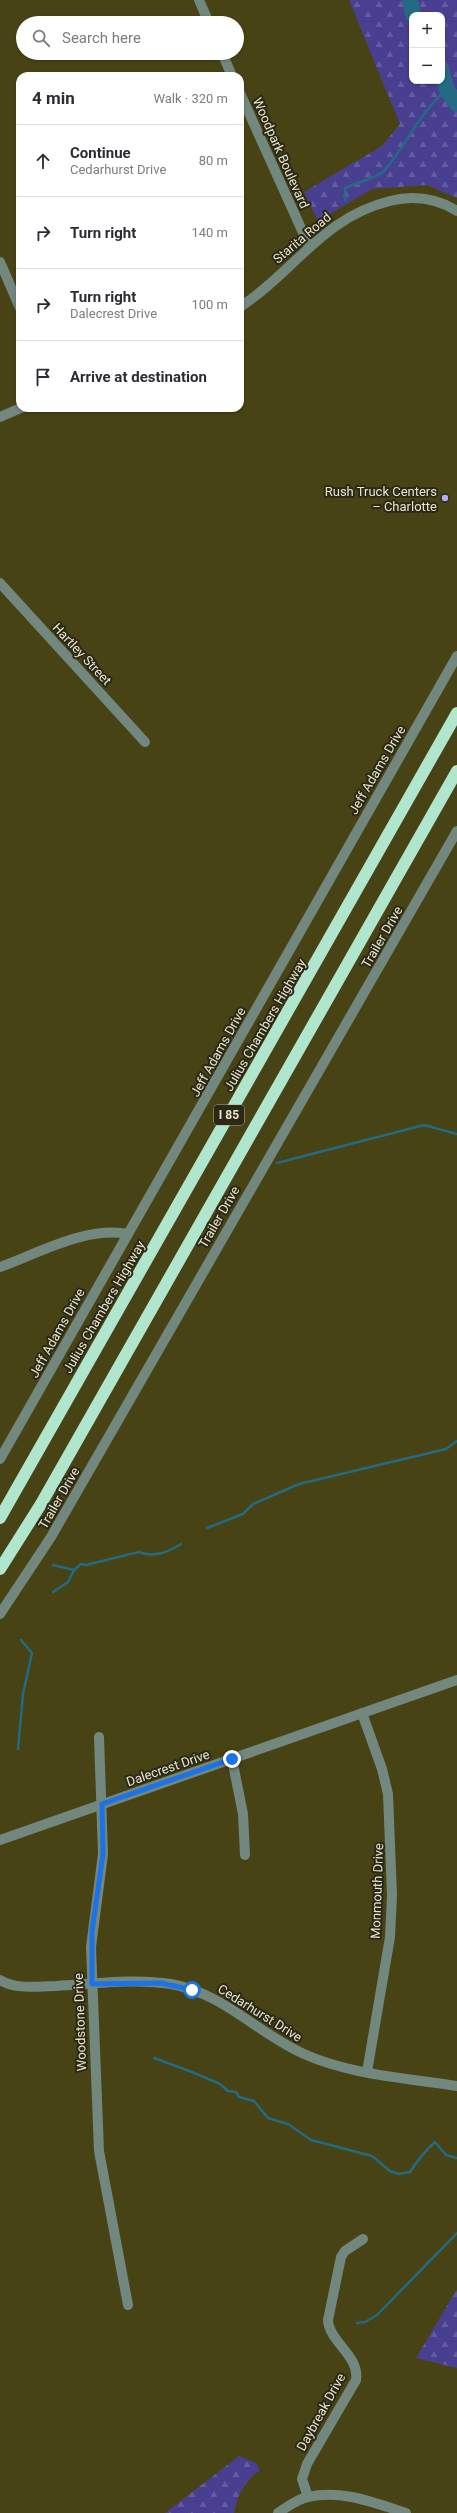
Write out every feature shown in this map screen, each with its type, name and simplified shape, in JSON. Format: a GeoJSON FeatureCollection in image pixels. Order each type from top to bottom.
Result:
{"type":"FeatureCollection","features":[{"type":"Feature","properties":{"kind":"highway","name":"Julius Chambers Highway"},"geometry":{"type":"LineString","coordinates":[[0,1518],[457,712]]}},
{"type":"Feature","properties":{"kind":"highway","name":"I 85"},"geometry":{"type":"LineString","coordinates":[[0,1569],[41,1504],[457,771]]}},
{"type":"Feature","properties":{"kind":"street"},"geometry":{"type":"LineString","coordinates":[[199,0],[206,16]]}},
{"type":"Feature","properties":{"kind":"street"},"geometry":{"type":"LineString","coordinates":[[225,60],[230,72]]}},
{"type":"Feature","properties":{"kind":"street","name":"Woodpark Boulevard"},"geometry":{"type":"LineString","coordinates":[[244,102],[309,246]]}},
{"type":"Feature","properties":{"kind":"street","name":"Starita Road"},"geometry":{"type":"LineString","coordinates":[[244,303],[309,246],[347,218],[380,203],[398,199],[421,198],[434,200],[457,211]]}},
{"type":"Feature","properties":{"kind":"street"},"geometry":{"type":"LineString","coordinates":[[0,262],[16,299]]}},
{"type":"Feature","properties":{"kind":"street"},"geometry":{"type":"LineString","coordinates":[[0,417],[16,410]]}},
{"type":"Feature","properties":{"kind":"street","name":"Hartley Street"},"geometry":{"type":"LineString","coordinates":[[0,583],[145,742]]}},
{"type":"Feature","properties":{"kind":"street","name":"Jeff Adams Drive"},"geometry":{"type":"LineString","coordinates":[[0,1459],[457,656]]}},
{"type":"Feature","properties":{"kind":"street","name":"Trailer Drive"},"geometry":{"type":"LineString","coordinates":[[0,1614],[51,1537],[457,831]]}},
{"type":"Feature","properties":{"kind":"street"},"geometry":{"type":"LineString","coordinates":[[0,1267],[85,1235],[109,1231],[128,1234]]}},
{"type":"Feature","properties":{"kind":"street","name":"Dalecrest Drive"},"geometry":{"type":"LineString","coordinates":[[0,1840],[457,1680]]}},
{"type":"Feature","properties":{"kind":"street","name":"Monmouth Drive"},"geometry":{"type":"LineString","coordinates":[[362,1713],[382,1769],[388,1794],[392,1880],[390,1937],[367,2072]]}},
{"type":"Feature","properties":{"kind":"street","name":"Woodstone Drive"},"geometry":{"type":"LineString","coordinates":[[99,1737],[103,1854],[92,1931],[92,1984],[99,2150],[128,2305]]}},
{"type":"Feature","properties":{"kind":"street"},"geometry":{"type":"LineString","coordinates":[[232,1759],[243,1814],[245,1855]]}},
{"type":"Feature","properties":{"kind":"street","name":"Cedarhurst Drive"},"geometry":{"type":"LineString","coordinates":[[0,1980],[21,1987],[161,1983],[192,1990],[226,2005],[302,2053],[339,2067],[457,2086]]}},
{"type":"Feature","properties":{"kind":"street","name":"Daybreak Drive"},"geometry":{"type":"LineString","coordinates":[[308,2497],[302,2479],[307,2464],[356,2380],[356,2369],[330,2328],[328,2320],[341,2257],[345,2251],[363,2239]]}},
{"type":"Feature","properties":{"kind":"street"},"geometry":{"type":"LineString","coordinates":[[278,2513],[308,2497],[333,2494],[350,2497],[406,2513]]}},
{"type":"Feature","properties":{"kind":"green space"},"geometry":{"type":"Polygon","coordinates":[[[349,0],[457,0],[457,198],[427,185],[372,189],[318,221],[304,192],[382,146],[400,124],[349,0]]]}},
{"type":"Feature","properties":{"kind":"green space"},"geometry":{"type":"Polygon","coordinates":[[[457,2289],[457,2368],[416,2358],[457,2289]]]}},
{"type":"Feature","properties":{"kind":"green space"},"geometry":{"type":"Polygon","coordinates":[[[239,2456],[256,2463],[260,2470],[242,2488],[234,2513],[165,2513],[239,2456]]]}},
{"type":"Feature","properties":{"kind":"waterway"},"geometry":{"type":"LineString","coordinates":[[410,0],[412,12]]}},
{"type":"Feature","properties":{"kind":"waterway"},"geometry":{"type":"LineString","coordinates":[[445,83],[447,90],[457,104]]}},
{"type":"Feature","properties":{"kind":"waterway"},"geometry":{"type":"LineString","coordinates":[[345,200],[345,188],[376,176],[384,171],[428,109],[447,90]]}},
{"type":"Feature","properties":{"kind":"waterway"},"geometry":{"type":"LineString","coordinates":[[277,1163],[424,1125],[457,1134]]}},
{"type":"Feature","properties":{"kind":"waterway"},"geometry":{"type":"LineString","coordinates":[[207,1528],[243,1514],[253,1504],[299,1484],[446,1449],[457,1441]]}},
{"type":"Feature","properties":{"kind":"waterway"},"geometry":{"type":"LineString","coordinates":[[53,1592],[68,1582],[74,1570],[81,1564],[86,1565],[139,1552],[145,1554],[161,1553],[181,1544]]}},
{"type":"Feature","properties":{"kind":"waterway"},"geometry":{"type":"LineString","coordinates":[[53,1565],[74,1570]]}},
{"type":"Feature","properties":{"kind":"waterway"},"geometry":{"type":"LineString","coordinates":[[18,1749],[23,1694],[32,1653],[21,1640]]}},
{"type":"Feature","properties":{"kind":"waterway"},"geometry":{"type":"LineString","coordinates":[[154,2058],[220,2084],[228,2091],[236,2092],[239,2097],[254,2101],[268,2118],[288,2124],[311,2140],[372,2156],[390,2171],[399,2174],[410,2172],[421,2156],[435,2142],[446,2155],[457,2158]]}},
{"type":"Feature","properties":{"kind":"waterway"},"geometry":{"type":"LineString","coordinates":[[357,2323],[365,2322],[377,2315],[457,2233]]}},
{"type":"Feature","properties":{"kind":"place","name":"Rush Truck Centers – Charlotte"},"geometry":{"type":"Point","coordinates":[445,498]}},
{"type":"Feature","properties":{"kind":"route"},"geometry":{"type":"LineString","coordinates":[[192,1990],[172,1984],[148,1982],[92,1984],[90,1947],[93,1917],[102,1871],[102,1804],[232,1759]]}}]}
